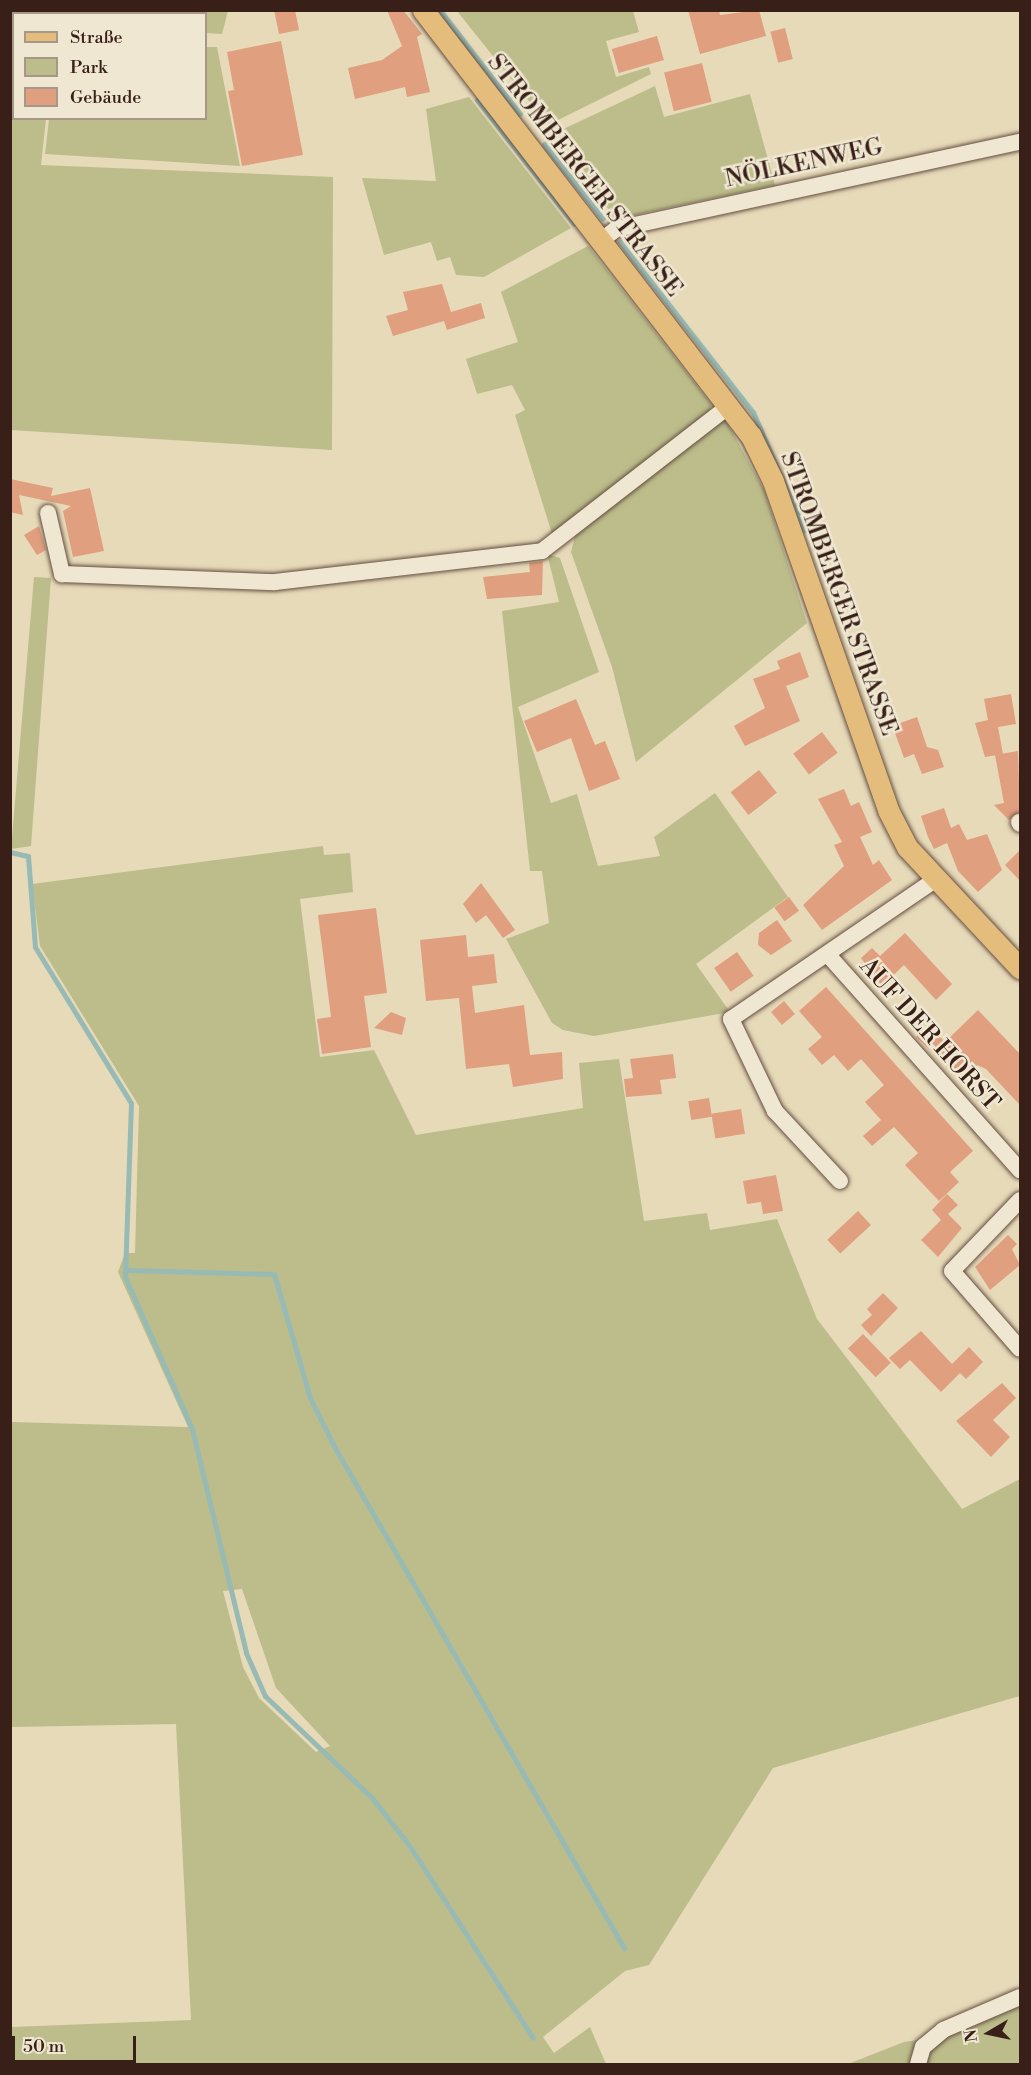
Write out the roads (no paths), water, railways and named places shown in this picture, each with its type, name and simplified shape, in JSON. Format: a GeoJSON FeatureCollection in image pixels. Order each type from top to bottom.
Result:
{"type":"FeatureCollection","features":[{"type":"Feature","properties":{"kind":"main road","name":"STROMBERGER STRASSE"},"geometry":{"type":"LineString","coordinates":[[423,10],[730,405],[773,481],[888,810],[907,847],[935,880],[1020,968]]}},
{"type":"Feature","properties":{"kind":"street","name":"NÖLKENWEG"},"geometry":{"type":"LineString","coordinates":[[602,240],[616,229],[1020,142]]}},
{"type":"Feature","properties":{"kind":"street"},"geometry":{"type":"LineString","coordinates":[[48,513],[62,574],[275,582],[542,551],[730,405]]}},
{"type":"Feature","properties":{"kind":"street","name":"AUF DER HORST"},"geometry":{"type":"LineString","coordinates":[[840,1181],[775,1111],[731,1019],[829,956],[935,880]]}},
{"type":"Feature","properties":{"kind":"street","name":"AUF DER HORST"},"geometry":{"type":"LineString","coordinates":[[829,956],[1020,1170]]}},
{"type":"Feature","properties":{"kind":"street"},"geometry":{"type":"LineString","coordinates":[[1020,1200],[952,1271],[1020,1349]]}},
{"type":"Feature","properties":{"kind":"street"},"geometry":{"type":"LineString","coordinates":[[918,2064],[923,2047],[943,2030],[1020,1997]]}},
{"type":"Feature","properties":{"kind":"waterway"},"geometry":{"type":"LineString","coordinates":[[440,10],[520,114]]}},
{"type":"Feature","properties":{"kind":"waterway"},"geometry":{"type":"LineString","coordinates":[[477,100],[574,224]]}},
{"type":"Feature","properties":{"kind":"waterway"},"geometry":{"type":"LineString","coordinates":[[544,144],[603,219]]}},
{"type":"Feature","properties":{"kind":"waterway"},"geometry":{"type":"LineString","coordinates":[[620,242],[753,412],[804,530]]}},
{"type":"Feature","properties":{"kind":"waterway"},"geometry":{"type":"LineString","coordinates":[[10,852],[28,856],[35,947],[131,1103],[125,1277],[192,1429],[246,1653],[265,1696],[373,1799],[409,1845],[533,2038]]}},
{"type":"Feature","properties":{"kind":"waterway"},"geometry":{"type":"LineString","coordinates":[[127,1270],[274,1274],[310,1398],[335,1448],[624,1948]]}}]}
